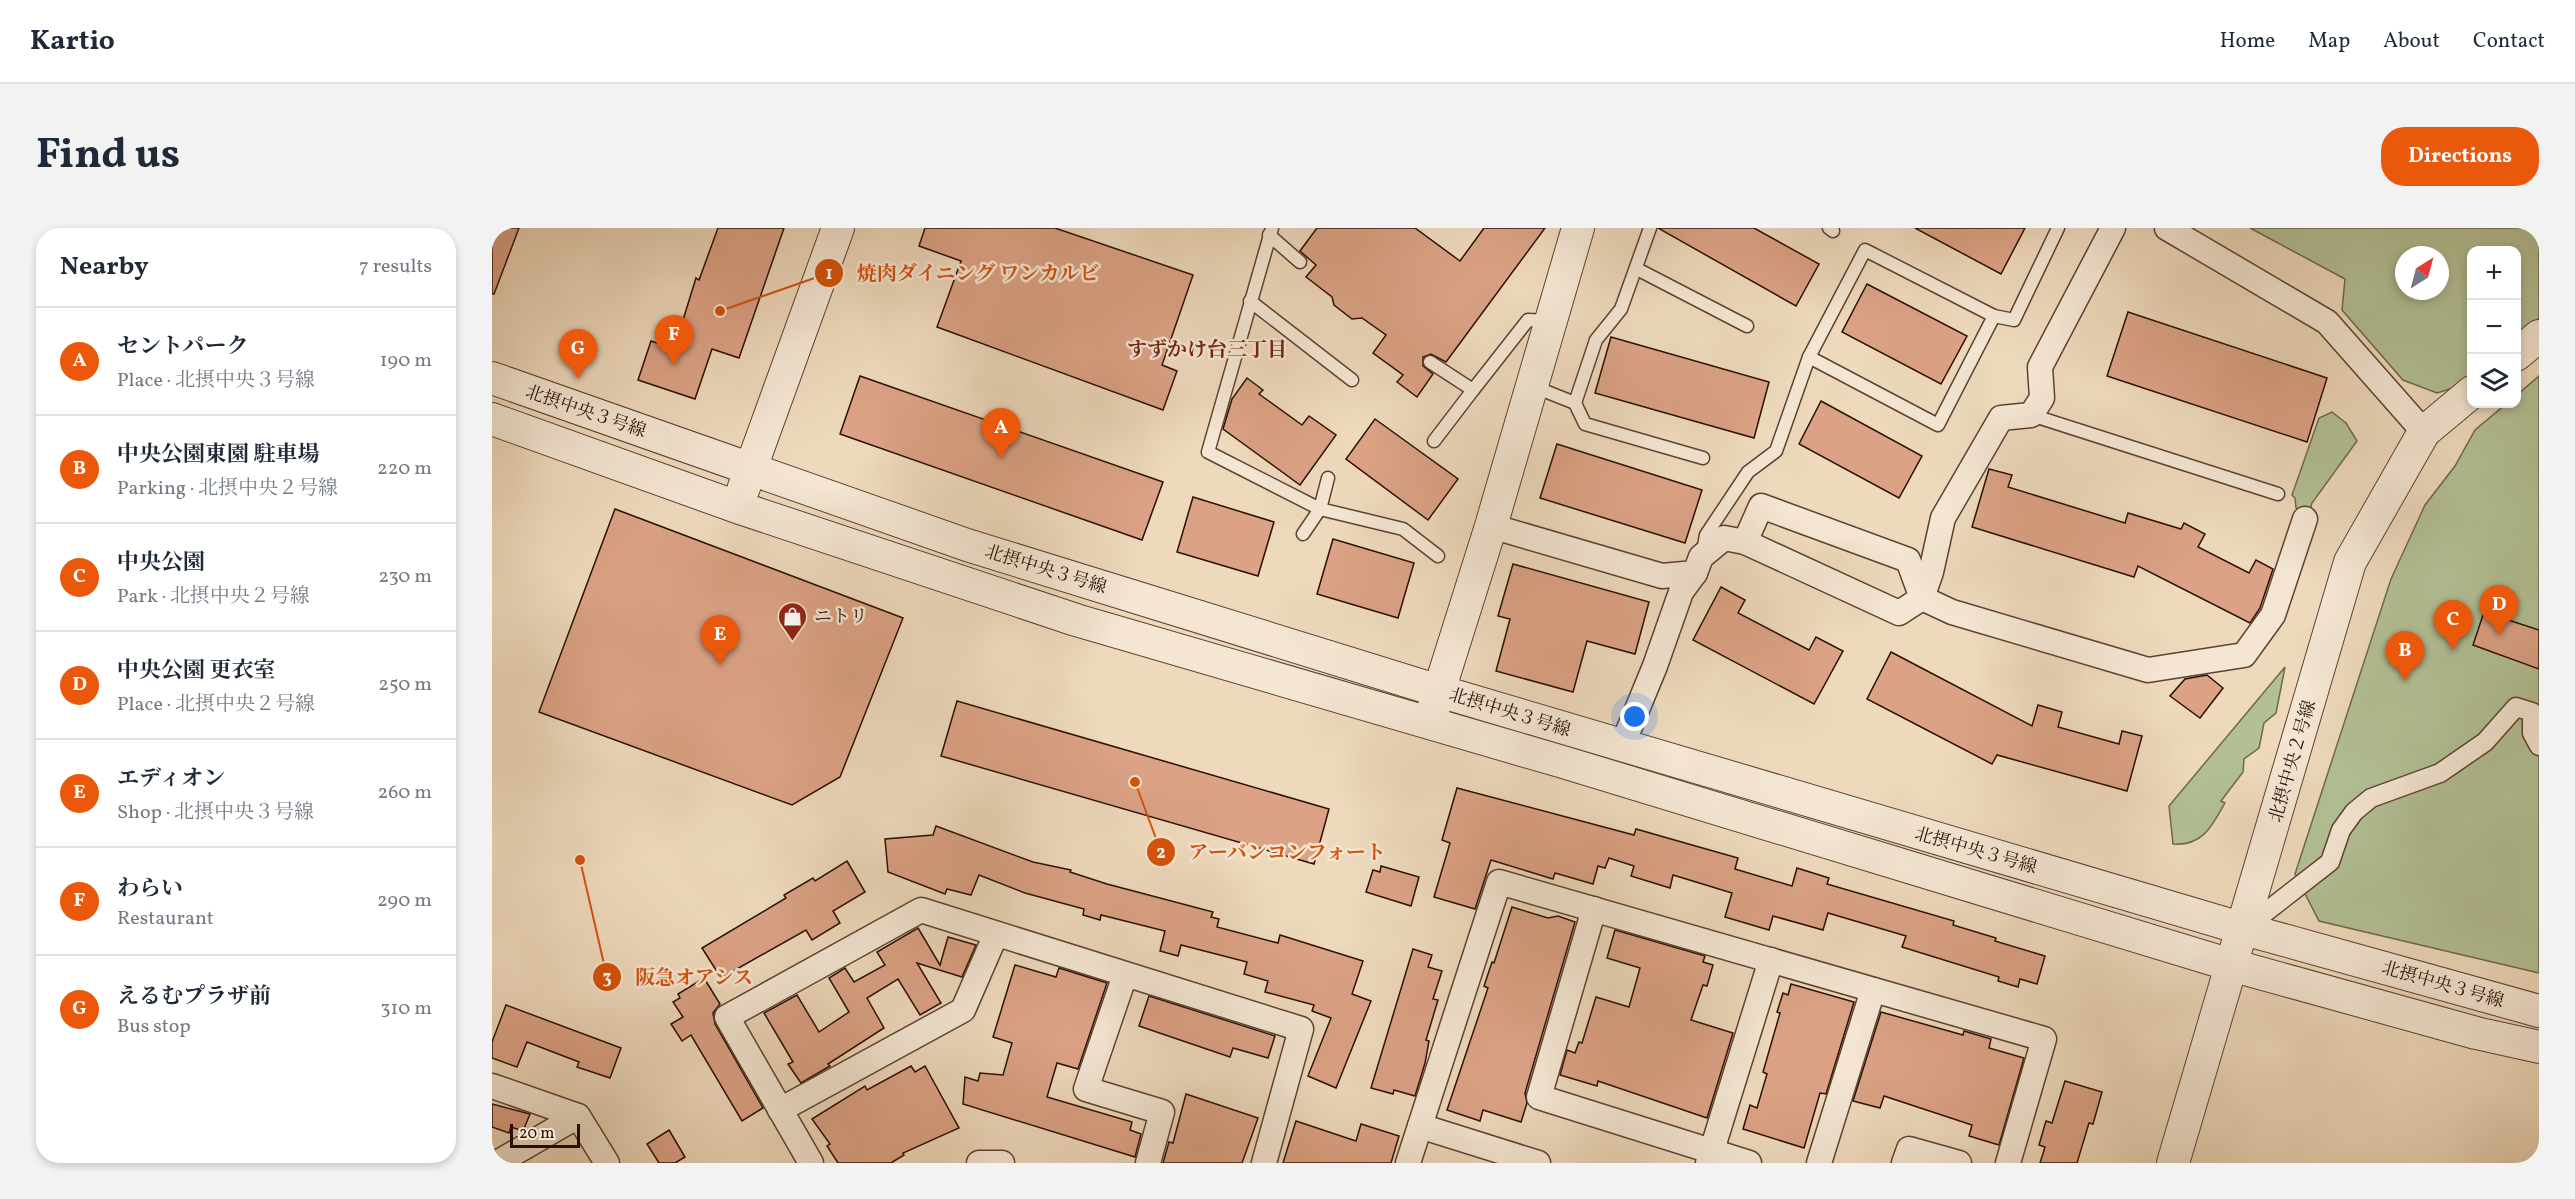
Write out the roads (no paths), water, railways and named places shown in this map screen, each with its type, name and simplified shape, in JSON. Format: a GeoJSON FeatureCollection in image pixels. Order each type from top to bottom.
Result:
{"type":"FeatureCollection","features":[{"type":"Feature","properties":{"kind":"street"},"geometry":{"type":"LineString","coordinates":[[733,517],[838,228]]}},
{"type":"Feature","properties":{"kind":"street"},"geometry":{"type":"LineString","coordinates":[[1429,724],[1491,526],[1578,228]]}},
{"type":"Feature","properties":{"kind":"street"},"geometry":{"type":"LineString","coordinates":[[1622,746],[1655,666],[1681,592],[1698,565],[1724,538],[1744,542],[1899,613],[1922,598],[1931,572],[1943,518],[2001,418],[2031,415],[2042,398],[2040,367],[2113,228]]}},
{"type":"Feature","properties":{"kind":"street"},"geometry":{"type":"LineString","coordinates":[[2167,228],[2327,322],[2424,432]]}},
{"type":"Feature","properties":{"kind":"street"},"geometry":{"type":"LineString","coordinates":[[2518,354],[2539,336]]}},
{"type":"Feature","properties":{"kind":"street","name":"北摂中央３号線"},"geometry":{"type":"LineString","coordinates":[[492,378],[968,545],[1439,691],[2244,929],[2539,1011]]}},
{"type":"Feature","properties":{"kind":"street","name":"北摂中央２号線"},"geometry":{"type":"LineString","coordinates":[[2173,1163],[2231,965],[2244,929],[2350,562],[2424,432],[2467,396]]}},
{"type":"Feature","properties":{"kind":"street","name":"北摂中央３号線"},"geometry":{"type":"LineString","coordinates":[[492,419],[733,517],[2231,965],[2476,1033],[2539,1047]]}},
{"type":"Feature","properties":{"kind":"street"},"geometry":{"type":"LineString","coordinates":[[1744,542],[1761,506],[1908,560],[1922,598],[1952,612],[2148,670],[2244,655],[2273,615],[2305,519]]}},
{"type":"Feature","properties":{"kind":"street"},"geometry":{"type":"LineString","coordinates":[[1491,526],[1662,576],[1698,565]]}},
{"type":"Feature","properties":{"kind":"street"},"geometry":{"type":"LineString","coordinates":[[2244,929],[2330,862],[2342,830],[2354,812],[2371,798],[2440,773],[2485,742],[2516,707],[2532,712],[2532,733],[2539,746]]}},
{"type":"Feature","properties":{"kind":"street"},"geometry":{"type":"LineString","coordinates":[[1408,1163],[1500,882],[2044,1039],[2008,1163]]}},
{"type":"Feature","properties":{"kind":"street"},"geometry":{"type":"LineString","coordinates":[[1594,909],[1539,1097],[1710,1158],[1749,1163]]}},
{"type":"Feature","properties":{"kind":"street"},"geometry":{"type":"LineString","coordinates":[[811,1163],[727,1017],[921,910],[1301,1029],[1264,1163]]}},
{"type":"Feature","properties":{"kind":"street"},"geometry":{"type":"LineString","coordinates":[[780,1110],[963,1010],[996,934]]}},
{"type":"Feature","properties":{"kind":"street"},"geometry":{"type":"LineString","coordinates":[[1710,1158],[1771,960]]}},
{"type":"Feature","properties":{"kind":"street"},"geometry":{"type":"LineString","coordinates":[[1125,975],[1086,1089],[1162,1112],[1148,1163]]}},
{"type":"Feature","properties":{"kind":"street"},"geometry":{"type":"LineString","coordinates":[[1819,1163],[1873,990]]}},
{"type":"Feature","properties":{"kind":"street"},"geometry":{"type":"LineString","coordinates":[[492,1086],[578,1116],[607,1163]]}},
{"type":"Feature","properties":{"kind":"street"},"geometry":{"type":"LineString","coordinates":[[497,1163],[578,1116]]}},
{"type":"Feature","properties":{"kind":"street"},"geometry":{"type":"LineString","coordinates":[[1420,1126],[1538,1163]]}},
{"type":"Feature","properties":{"kind":"street"},"geometry":{"type":"LineString","coordinates":[[1904,1163],[1909,1149],[1959,1163]]}},
{"type":"Feature","properties":{"kind":"street"},"geometry":{"type":"LineString","coordinates":[[979,1163],[1002,1163]]}},
{"type":"Feature","properties":{"kind":"lane"},"geometry":{"type":"LineString","coordinates":[[1575,403],[1596,340],[1621,309],[1650,228]]}},
{"type":"Feature","properties":{"kind":"lane"},"geometry":{"type":"LineString","coordinates":[[1698,565],[1706,535],[1748,472],[1776,451],[1809,357],[1866,250],[1994,316],[2014,320],[2058,228]]}},
{"type":"Feature","properties":{"kind":"lane"},"geometry":{"type":"LineString","coordinates":[[1300,262],[1270,232],[1208,452],[1320,509],[1403,529],[1438,556]]}},
{"type":"Feature","properties":{"kind":"lane"},"geometry":{"type":"LineString","coordinates":[[1637,269],[1747,326]]}},
{"type":"Feature","properties":{"kind":"lane"},"geometry":{"type":"LineString","coordinates":[[1250,301],[1352,380]]}},
{"type":"Feature","properties":{"kind":"lane"},"geometry":{"type":"LineString","coordinates":[[1809,357],[1938,424],[1994,316]]}},
{"type":"Feature","properties":{"kind":"lane"},"geometry":{"type":"LineString","coordinates":[[1434,441],[1528,320],[1550,321]]}},
{"type":"Feature","properties":{"kind":"lane"},"geometry":{"type":"LineString","coordinates":[[1430,362],[1473,390]]}},
{"type":"Feature","properties":{"kind":"lane"},"geometry":{"type":"LineString","coordinates":[[1531,386],[1575,403],[1586,424],[1703,458]]}},
{"type":"Feature","properties":{"kind":"lane"},"geometry":{"type":"LineString","coordinates":[[2031,415],[2278,494]]}},
{"type":"Feature","properties":{"kind":"lane"},"geometry":{"type":"LineString","coordinates":[[1303,534],[1320,509],[1328,478]]}},
{"type":"Feature","properties":{"kind":"place","name":"焼肉ダイニング ワンカルビ"},"geometry":{"type":"Point","coordinates":[720,311]}},
{"type":"Feature","properties":{"kind":"place","name":"わらい"},"geometry":{"type":"Point","coordinates":[674,365]}},
{"type":"Feature","properties":{"kind":"place","name":"えるむプラザ前"},"geometry":{"type":"Point","coordinates":[578,379]}},
{"type":"Feature","properties":{"kind":"place","name":"セントパーク"},"geometry":{"type":"Point","coordinates":[1001,458]}},
{"type":"Feature","properties":{"kind":"place","name":"中央公園 更衣室"},"geometry":{"type":"Point","coordinates":[2499,635]}},
{"type":"Feature","properties":{"kind":"place","name":"ニトリ"},"geometry":{"type":"Point","coordinates":[793,642]}},
{"type":"Feature","properties":{"kind":"place","name":"中央公園"},"geometry":{"type":"Point","coordinates":[2453,650]}},
{"type":"Feature","properties":{"kind":"place","name":"エディオン"},"geometry":{"type":"Point","coordinates":[720,665]}},
{"type":"Feature","properties":{"kind":"place","name":"中央公園東園 駐車場"},"geometry":{"type":"Point","coordinates":[2405,681]}},
{"type":"Feature","properties":{"kind":"place","name":"アーバンコンフォート"},"geometry":{"type":"Point","coordinates":[1135,782]}},
{"type":"Feature","properties":{"kind":"place","name":"阪急オアシス"},"geometry":{"type":"Point","coordinates":[580,860]}},
{"type":"Feature","properties":{"kind":"district","name":"すずかけ台三丁目"},"geometry":{"type":"Point","coordinates":[1207,349]}}]}
